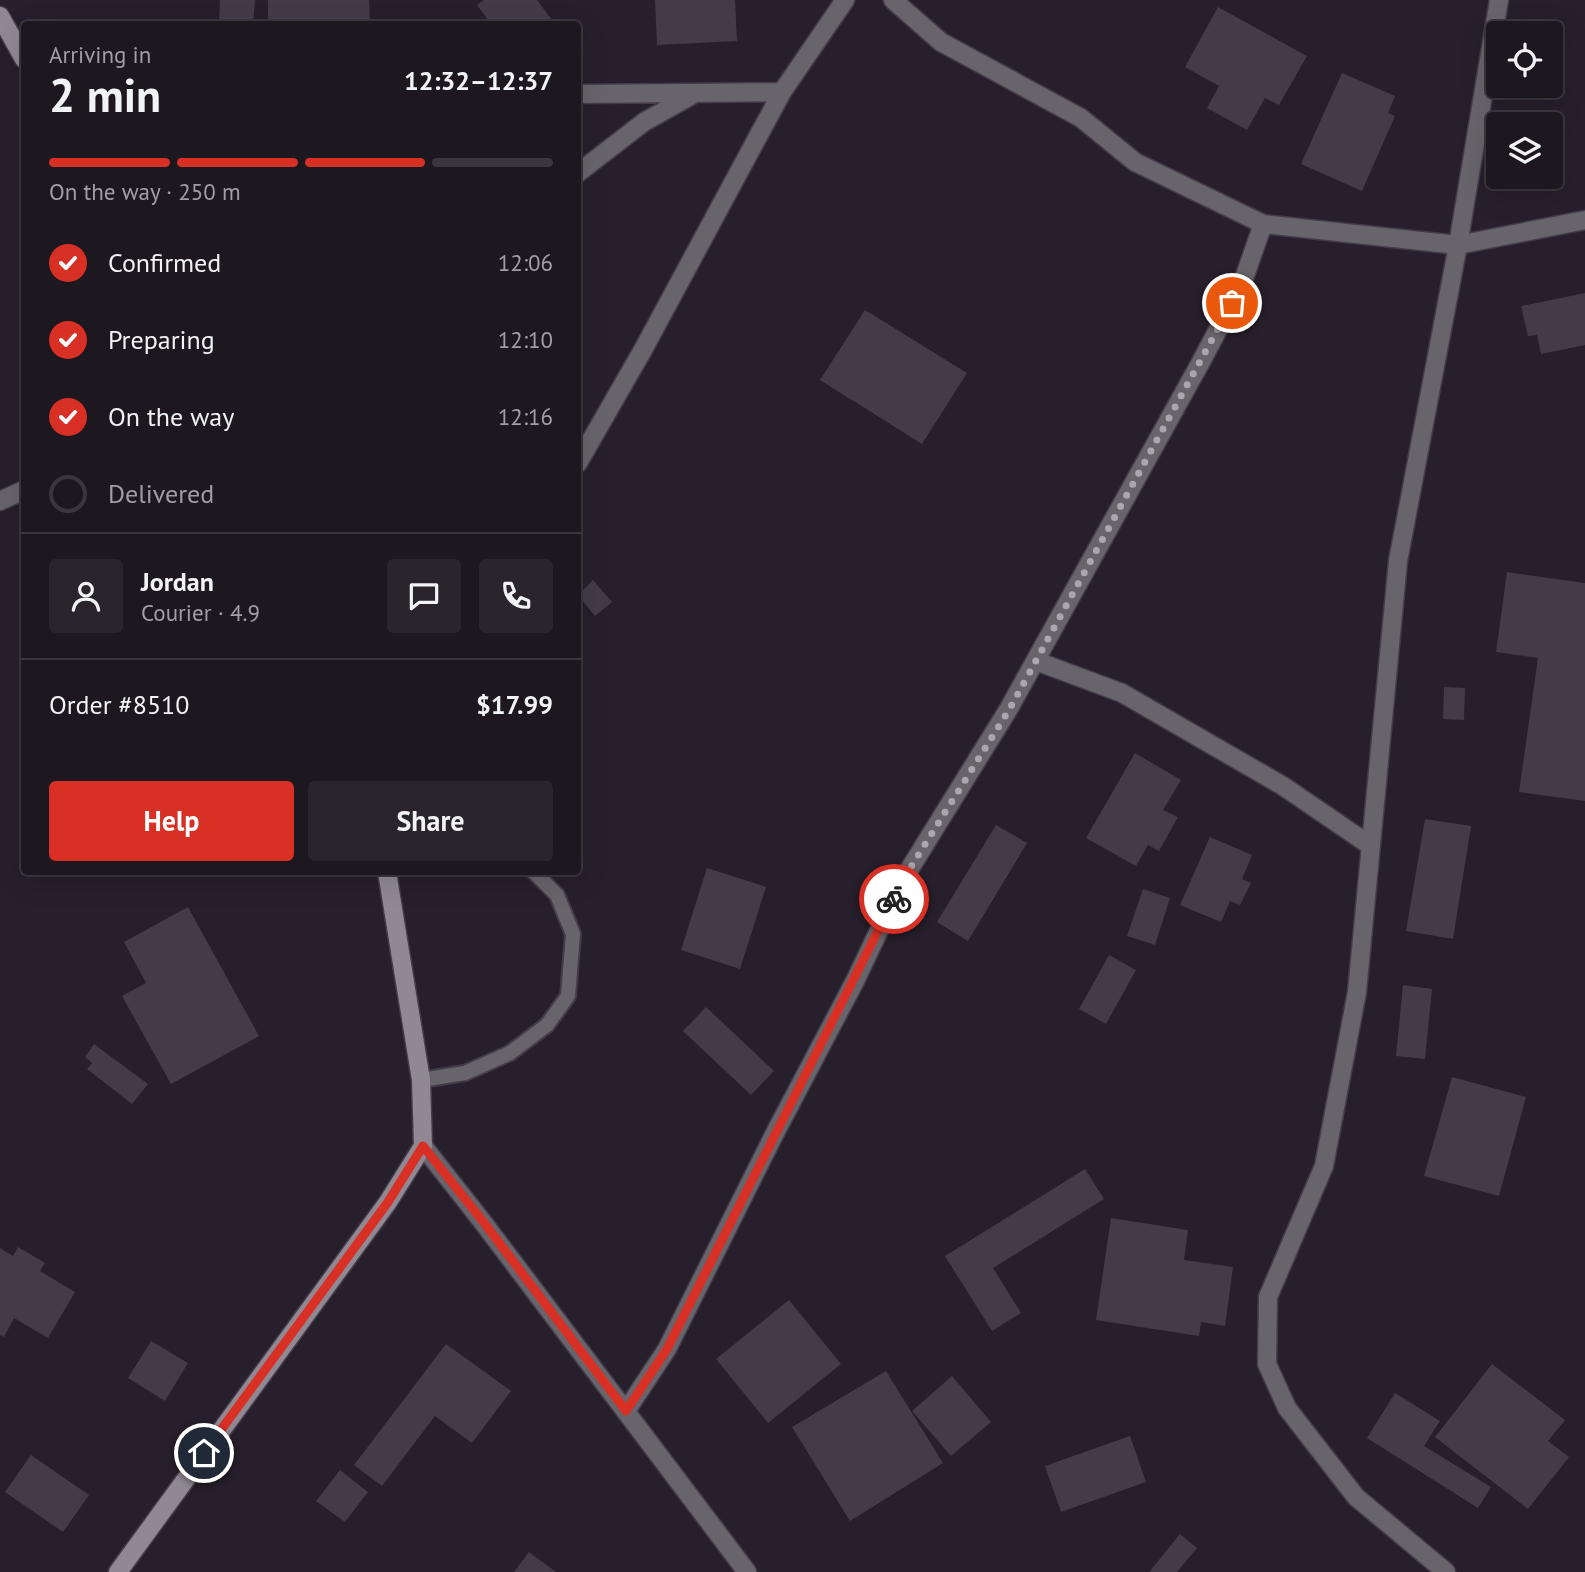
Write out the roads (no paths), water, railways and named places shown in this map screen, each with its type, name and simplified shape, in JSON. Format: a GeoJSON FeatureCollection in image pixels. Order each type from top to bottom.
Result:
{"type":"FeatureCollection","features":[{"type":"Feature","properties":{"kind":"street"},"geometry":{"type":"LineString","coordinates":[[581,458],[644,348],[782,92],[845,0]]}},
{"type":"Feature","properties":{"kind":"street"},"geometry":{"type":"LineString","coordinates":[[893,0],[941,42],[1081,118],[1135,162],[1264,224],[1458,245],[1585,220]]}},
{"type":"Feature","properties":{"kind":"street"},"geometry":{"type":"LineString","coordinates":[[1446,1572],[1356,1497],[1287,1408],[1266,1364],[1268,1297],[1324,1166],[1357,992],[1398,561],[1458,245],[1499,0]]}},
{"type":"Feature","properties":{"kind":"street"},"geometry":{"type":"LineString","coordinates":[[0,16],[21,54]]}},
{"type":"Feature","properties":{"kind":"street"},"geometry":{"type":"LineString","coordinates":[[581,94],[782,92]]}},
{"type":"Feature","properties":{"kind":"street"},"geometry":{"type":"LineString","coordinates":[[581,171],[644,122],[695,93]]}},
{"type":"Feature","properties":{"kind":"street"},"geometry":{"type":"LineString","coordinates":[[626,1411],[667,1349],[855,981],[904,878],[1009,710],[1242,284],[1264,224]]}},
{"type":"Feature","properties":{"kind":"street"},"geometry":{"type":"LineString","coordinates":[[0,501],[21,491]]}},
{"type":"Feature","properties":{"kind":"street"},"geometry":{"type":"LineString","coordinates":[[1036,661],[1122,693],[1283,786],[1371,846]]}},
{"type":"Feature","properties":{"kind":"street"},"geometry":{"type":"LineString","coordinates":[[118,1572],[388,1202],[423,1146],[421,1080],[387,875]]}},
{"type":"Feature","properties":{"kind":"street"},"geometry":{"type":"LineString","coordinates":[[423,1146],[485,1224],[747,1572]]}},
{"type":"Feature","properties":{"kind":"lane"},"geometry":{"type":"LineString","coordinates":[[421,1080],[465,1073],[510,1053],[547,1025],[568,996],[573,934],[557,895],[537,875]]}}]}
